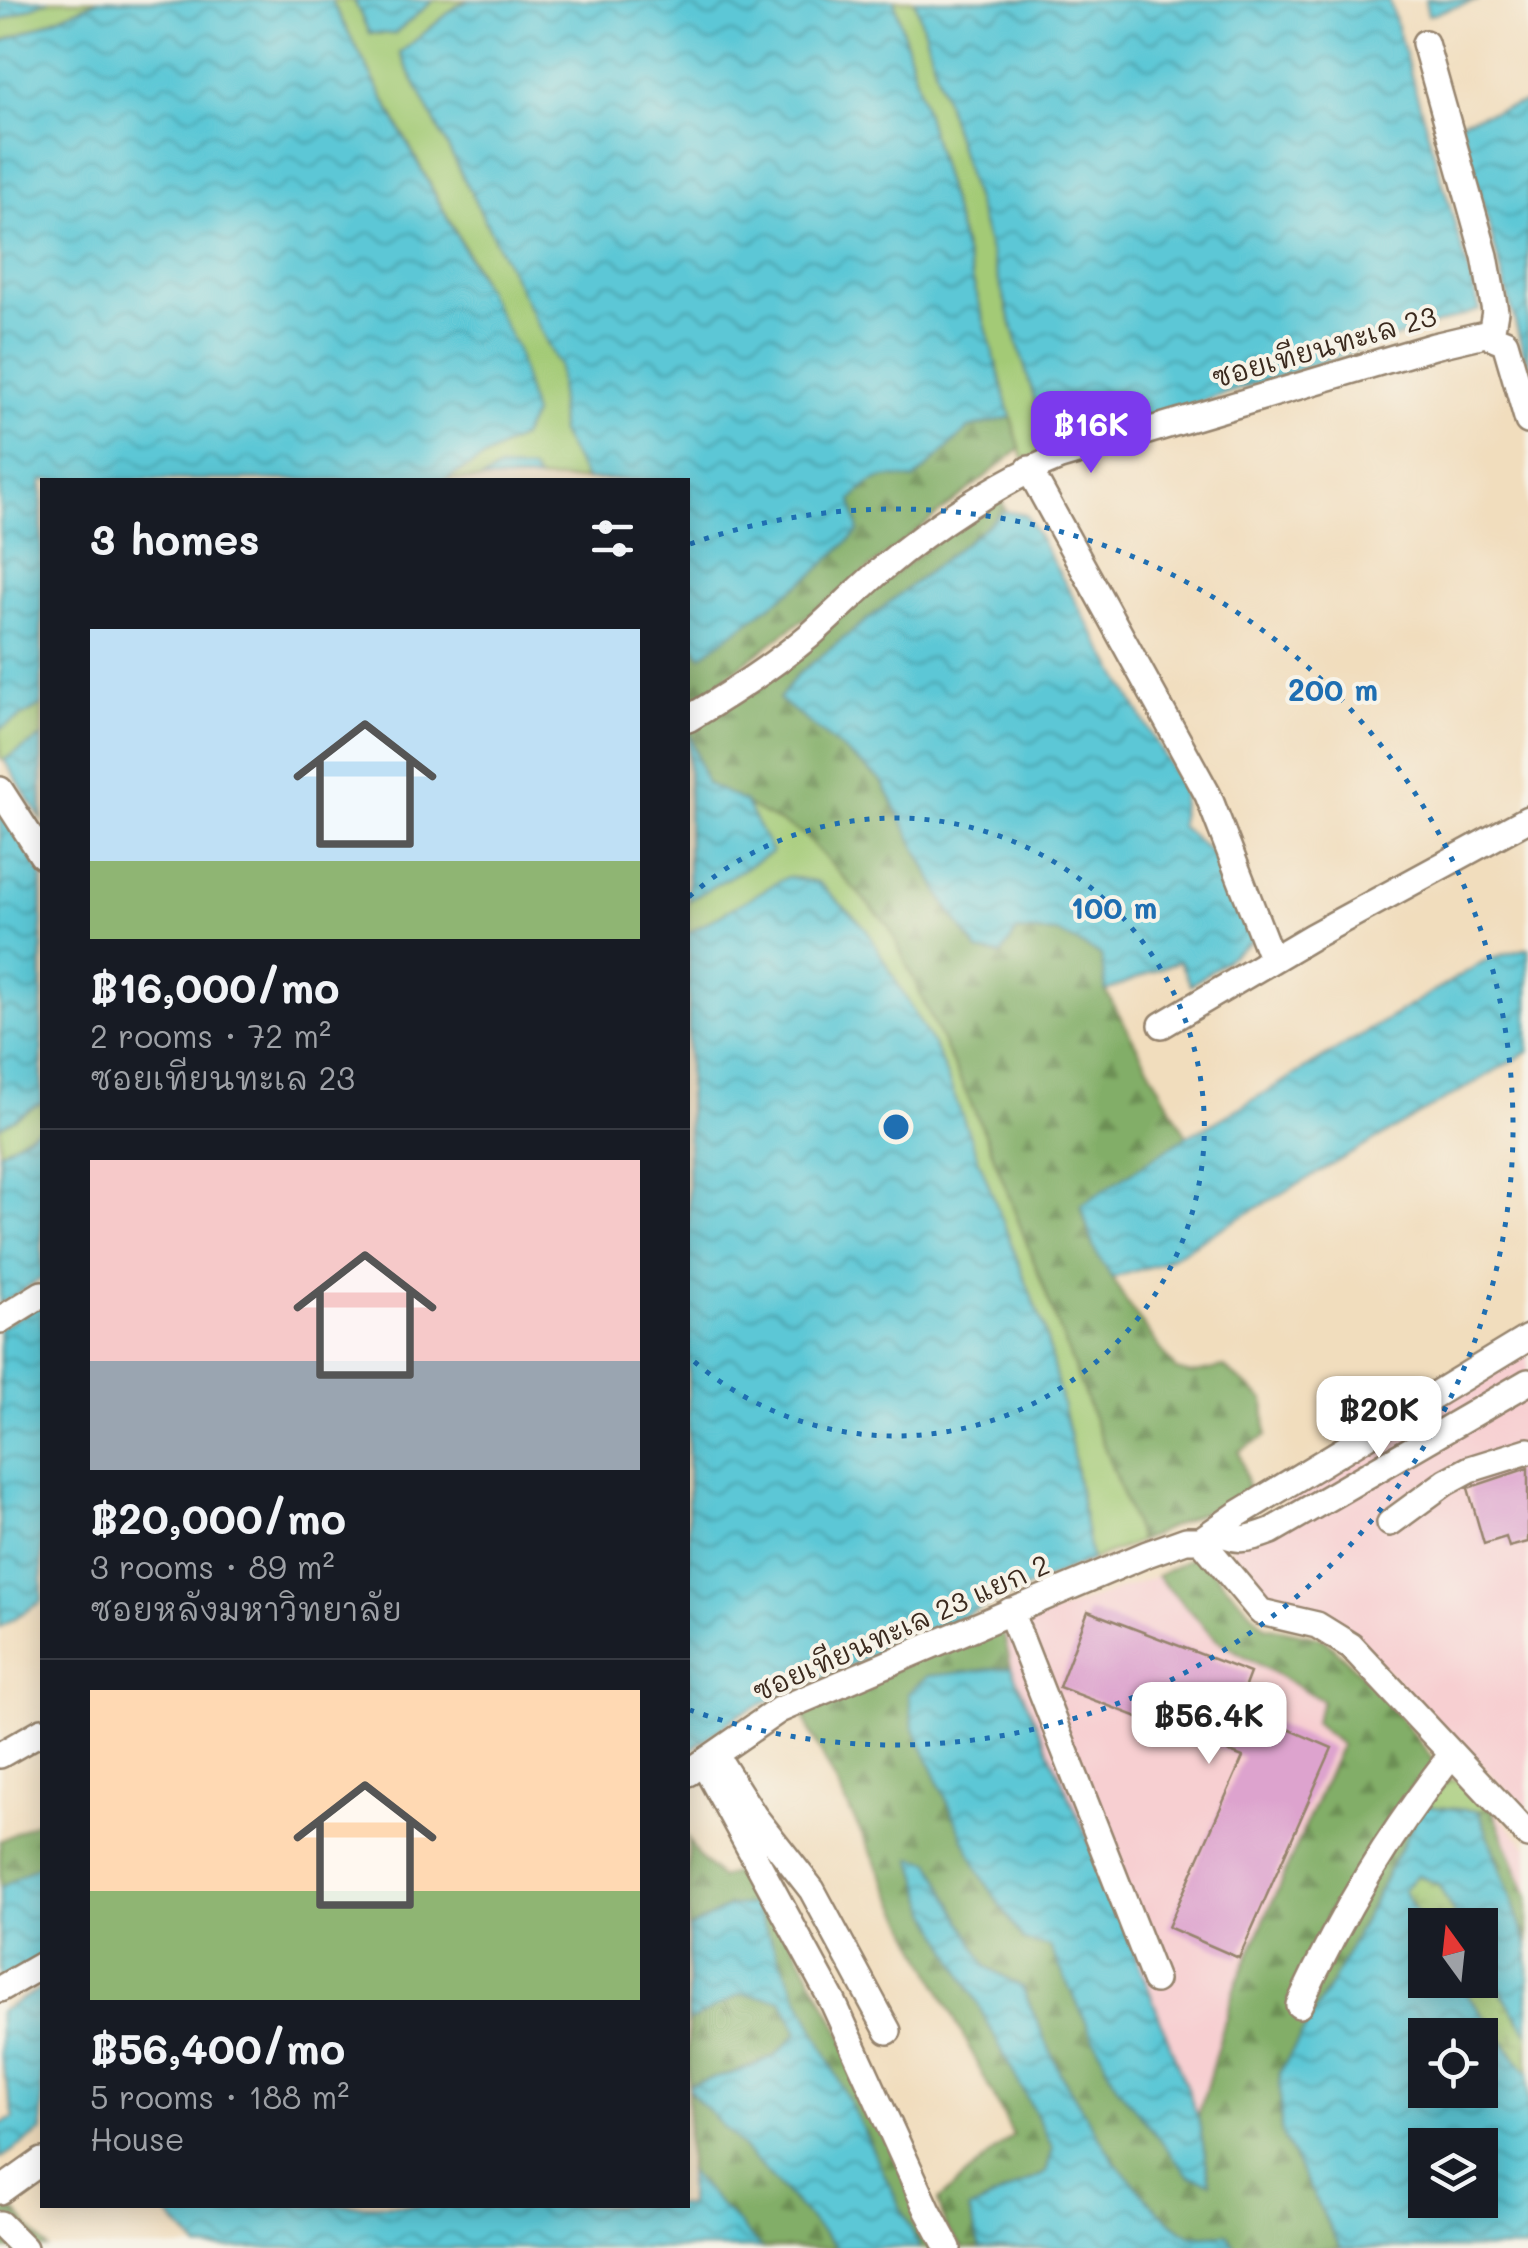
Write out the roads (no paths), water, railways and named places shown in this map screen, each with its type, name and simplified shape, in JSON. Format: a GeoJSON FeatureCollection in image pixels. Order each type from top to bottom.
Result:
{"type":"FeatureCollection","features":[{"type":"Feature","properties":{"kind":"street"},"geometry":{"type":"LineString","coordinates":[[1425,42],[1485,256],[1495,311],[1491,335],[1505,342],[1528,420]]}},
{"type":"Feature","properties":{"kind":"street","name":"ซอยเทียนทะเล 23"},"geometry":{"type":"LineString","coordinates":[[690,718],[761,674],[886,566],[993,489],[1028,469],[1113,439],[1375,362],[1491,335]]}},
{"type":"Feature","properties":{"kind":"street"},"geometry":{"type":"LineString","coordinates":[[1028,469],[1208,796],[1272,960]]}},
{"type":"Feature","properties":{"kind":"street"},"geometry":{"type":"LineString","coordinates":[[0,790],[40,852]]}},
{"type":"Feature","properties":{"kind":"street"},"geometry":{"type":"LineString","coordinates":[[1162,1025],[1528,819]]}},
{"type":"Feature","properties":{"kind":"street"},"geometry":{"type":"LineString","coordinates":[[0,1320],[40,1295]]}},
{"type":"Feature","properties":{"kind":"street"},"geometry":{"type":"LineString","coordinates":[[1201,1536],[1528,1338]]}},
{"type":"Feature","properties":{"kind":"street"},"geometry":{"type":"LineString","coordinates":[[1201,1536],[1241,1540],[1271,1531],[1528,1382]]}},
{"type":"Feature","properties":{"kind":"street"},"geometry":{"type":"LineString","coordinates":[[1390,1523],[1458,1476],[1528,1452]]}},
{"type":"Feature","properties":{"kind":"street"},"geometry":{"type":"LineString","coordinates":[[1201,1536],[1260,1612],[1317,1625],[1351,1646],[1528,1835]]}},
{"type":"Feature","properties":{"kind":"street","name":"ซอยเทียนทะเล 23 แยก 2"},"geometry":{"type":"LineString","coordinates":[[702,1764],[779,1710],[1146,1554],[1201,1536]]}},
{"type":"Feature","properties":{"kind":"street"},"geometry":{"type":"LineString","coordinates":[[1010,1611],[1156,1980]]}},
{"type":"Feature","properties":{"kind":"street"},"geometry":{"type":"LineString","coordinates":[[0,1755],[40,1732]]}},
{"type":"Feature","properties":{"kind":"street"},"geometry":{"type":"LineString","coordinates":[[1299,2004],[1336,1925],[1366,1874],[1452,1754]]}},
{"type":"Feature","properties":{"kind":"street"},"geometry":{"type":"LineString","coordinates":[[702,1764],[766,1832],[812,1890],[888,2031]]}},
{"type":"Feature","properties":{"kind":"street"},"geometry":{"type":"LineString","coordinates":[[702,1764],[833,2002],[948,2248]]}},
{"type":"Feature","properties":{"kind":"street"},"geometry":{"type":"LineString","coordinates":[[0,1989],[40,1966]]}},
{"type":"Feature","properties":{"kind":"street"},"geometry":{"type":"LineString","coordinates":[[0,2190],[40,2162]]}},
{"type":"Feature","properties":{"kind":"street"},"geometry":{"type":"LineString","coordinates":[[0,2224],[24,2248]]}},
{"type":"Feature","properties":{"kind":"water"},"geometry":{"type":"Polygon","coordinates":[[[0,0],[49,0],[0,21],[0,0]]]}},
{"type":"Feature","properties":{"kind":"water"},"geometry":{"type":"Polygon","coordinates":[[[99,0],[331,0],[516,347],[533,415],[521,437],[449,478],[40,478],[40,706],[0,729],[0,43],[99,0]]]}},
{"type":"Feature","properties":{"kind":"water"},"geometry":{"type":"Polygon","coordinates":[[[354,0],[434,0],[394,34],[369,33],[354,0]]]}},
{"type":"Feature","properties":{"kind":"water"},"geometry":{"type":"Polygon","coordinates":[[[470,0],[894,0],[1011,417],[969,428],[914,480],[887,477],[866,487],[852,500],[859,531],[815,573],[701,656],[690,640],[690,478],[585,478],[560,433],[559,366],[400,53],[458,5],[470,0]]]}},
{"type":"Feature","properties":{"kind":"water"},"geometry":{"type":"Polygon","coordinates":[[[915,0],[1389,0],[1480,310],[1050,451],[915,0]]]}},
{"type":"Feature","properties":{"kind":"water"},"geometry":{"type":"Polygon","coordinates":[[[1425,0],[1479,0],[1428,15],[1425,0]]]}},
{"type":"Feature","properties":{"kind":"water"},"geometry":{"type":"Polygon","coordinates":[[[1528,102],[1528,369],[1460,121],[1528,102]]]}},
{"type":"Feature","properties":{"kind":"water"},"geometry":{"type":"Polygon","coordinates":[[[499,469],[531,470],[537,478],[484,478],[499,469]]]}},
{"type":"Feature","properties":{"kind":"water"},"geometry":{"type":"Polygon","coordinates":[[[1005,511],[1026,515],[1183,789],[1180,826],[1220,860],[1253,940],[1191,985],[1179,961],[1106,991],[1101,955],[1058,933],[1017,931],[1001,955],[978,951],[944,902],[882,781],[779,699],[797,675],[1005,511]]]}},
{"type":"Feature","properties":{"kind":"water"},"geometry":{"type":"Polygon","coordinates":[[[690,735],[706,783],[745,802],[772,852],[690,900],[690,735]]]}},
{"type":"Feature","properties":{"kind":"water"},"geometry":{"type":"Polygon","coordinates":[[[40,738],[40,817],[4,760],[40,738]]]}},
{"type":"Feature","properties":{"kind":"water"},"geometry":{"type":"Polygon","coordinates":[[[0,808],[40,872],[40,1103],[0,1127],[0,808]]]}},
{"type":"Feature","properties":{"kind":"water"},"geometry":{"type":"Polygon","coordinates":[[[787,877],[818,882],[865,927],[938,1054],[1044,1328],[1070,1437],[1091,1560],[741,1713],[690,1751],[690,932],[787,877]]]}},
{"type":"Feature","properties":{"kind":"water"},"geometry":{"type":"Polygon","coordinates":[[[1528,948],[1528,1052],[1161,1263],[1112,1278],[1094,1249],[1081,1205],[1187,1136],[1488,959],[1528,948]]]}},
{"type":"Feature","properties":{"kind":"water"},"geometry":{"type":"Polygon","coordinates":[[[40,1127],[40,1279],[0,1304],[0,1152],[40,1127]]]}},
{"type":"Feature","properties":{"kind":"water"},"geometry":{"type":"Polygon","coordinates":[[[40,1304],[40,1602],[0,1627],[0,1328],[40,1304]]]}},
{"type":"Feature","properties":{"kind":"water"},"geometry":{"type":"Polygon","coordinates":[[[1011,1667],[1106,1879],[1198,2117],[1210,2182],[1189,2176],[1117,2086],[1050,1947],[1024,1941],[980,1874],[913,1726],[908,1693],[928,1676],[1011,1667]]]}},
{"type":"Feature","properties":{"kind":"water"},"geometry":{"type":"Polygon","coordinates":[[[1422,1806],[1479,1811],[1528,1946],[1528,2034],[1498,1986],[1498,1908],[1451,1908],[1438,1884],[1417,1875],[1403,1890],[1414,1908],[1408,1908],[1408,1998],[1470,1998],[1485,2018],[1408,2018],[1408,2108],[1498,2108],[1498,2035],[1528,2074],[1528,2248],[1341,2248],[1281,2133],[1280,2072],[1331,1984],[1422,1806]]]}},
{"type":"Feature","properties":{"kind":"water"},"geometry":{"type":"Polygon","coordinates":[[[912,1858],[931,1862],[986,1966],[1022,1987],[1060,2073],[1114,2161],[1160,2213],[1190,2236],[1228,2234],[1236,2248],[980,2248],[969,2210],[1046,2173],[1053,2148],[929,1911],[912,1858]]]}},
{"type":"Feature","properties":{"kind":"water"},"geometry":{"type":"Polygon","coordinates":[[[40,1865],[40,1968],[0,1991],[0,1888],[40,1865]]]}},
{"type":"Feature","properties":{"kind":"water"},"geometry":{"type":"Polygon","coordinates":[[[754,1905],[920,2248],[837,2248],[690,2091],[690,2084],[737,2072],[775,2056],[798,2033],[782,2000],[741,1994],[690,2021],[690,1928],[730,1906],[754,1905]]]}},
{"type":"Feature","properties":{"kind":"water"},"geometry":{"type":"Polygon","coordinates":[[[40,1989],[40,2132],[0,2159],[0,2124],[14,2118],[0,2053],[0,2011],[40,1989]]]}},
{"type":"Feature","properties":{"kind":"water"},"geometry":{"type":"Polygon","coordinates":[[[690,2173],[761,2248],[198,2248],[163,2208],[690,2208],[690,2173]]]}}]}
